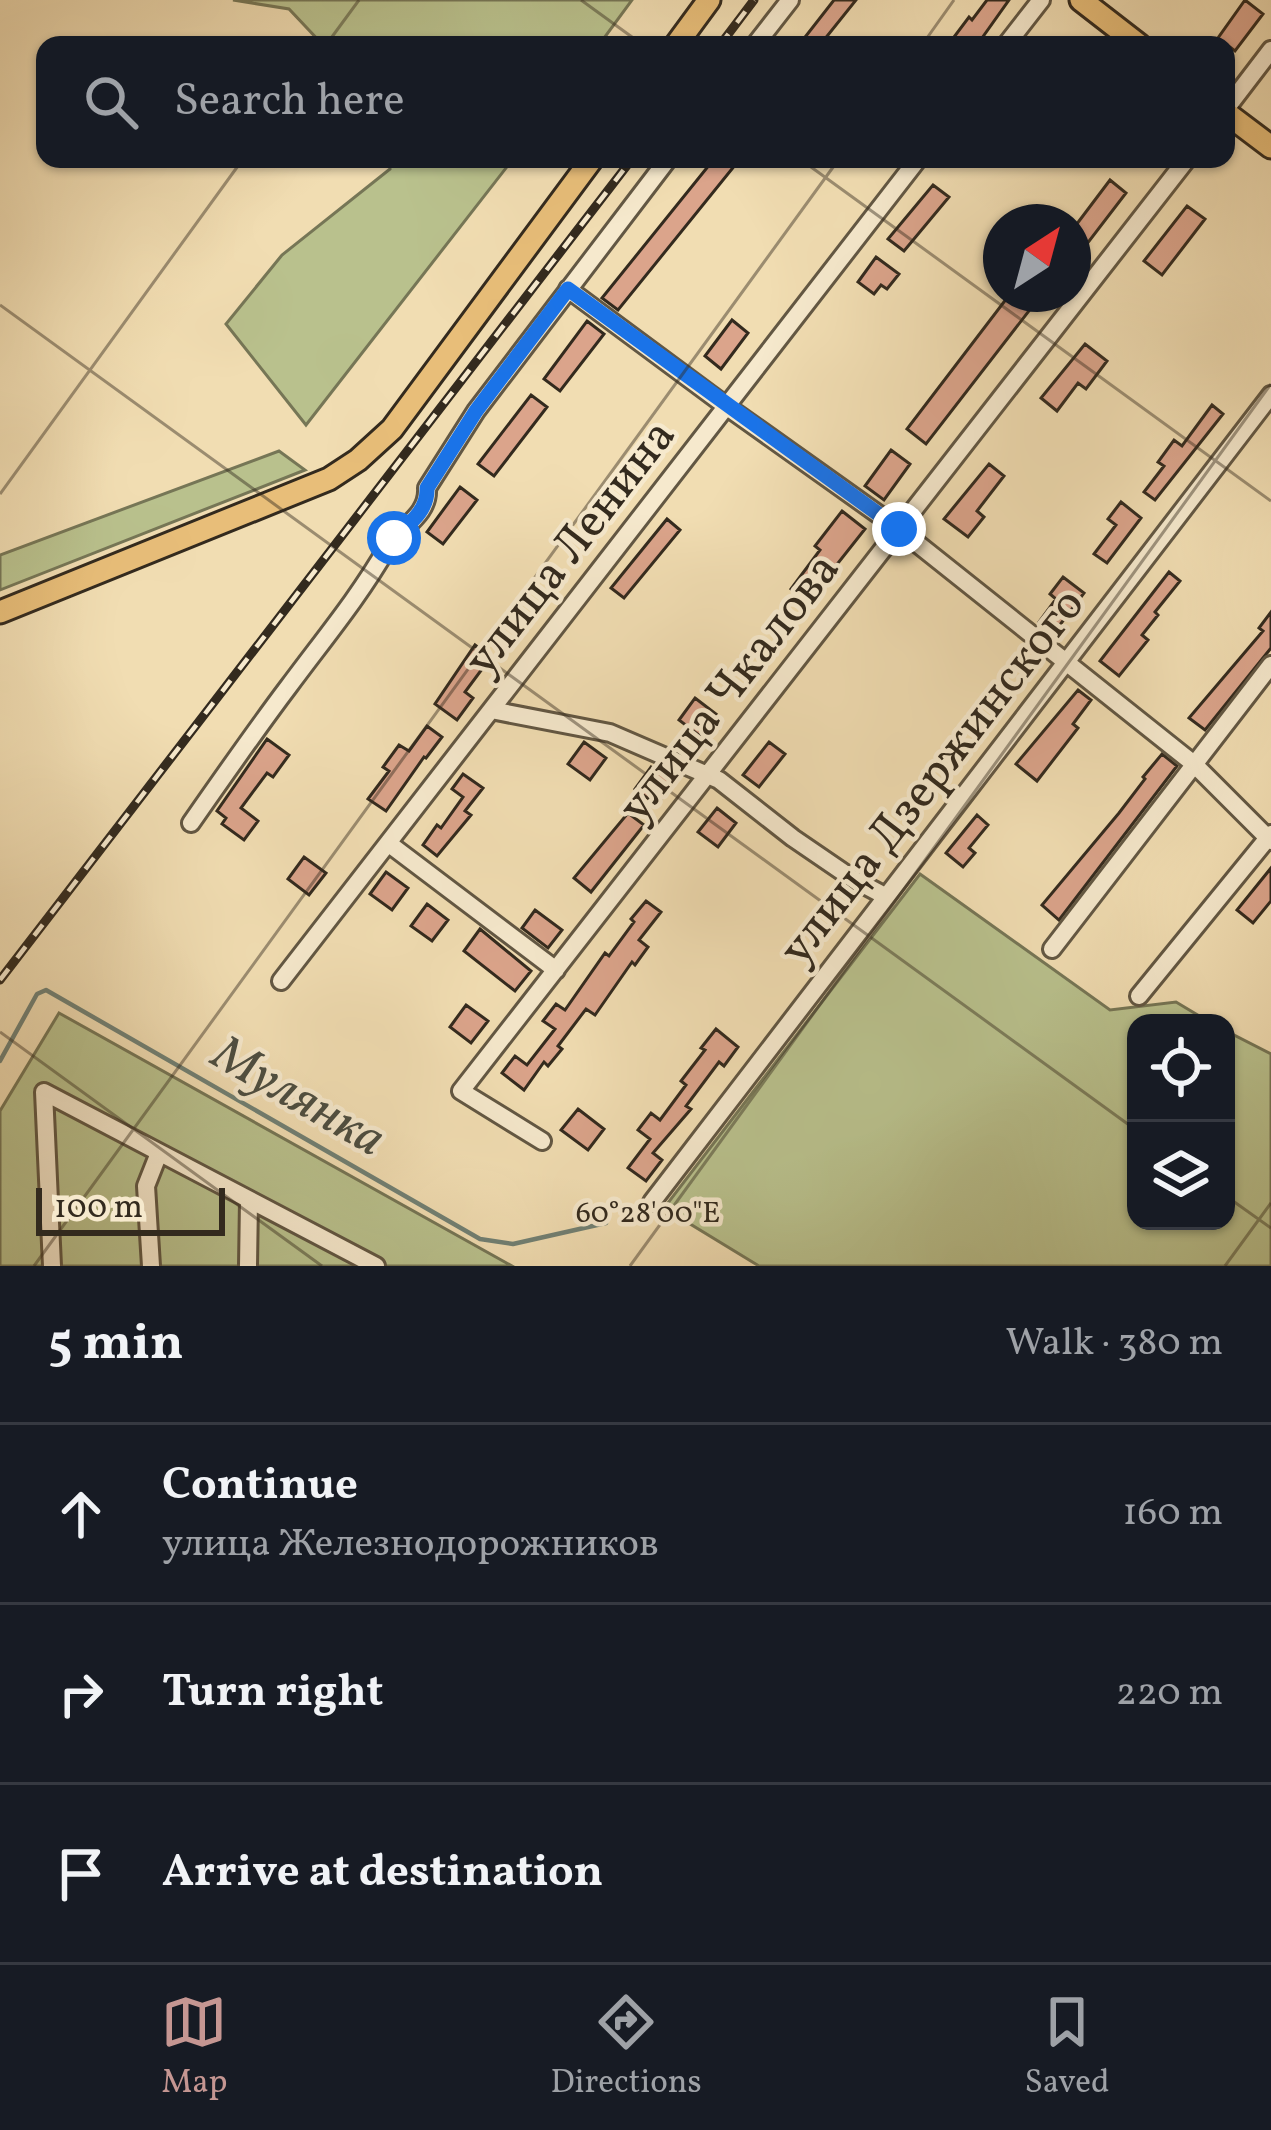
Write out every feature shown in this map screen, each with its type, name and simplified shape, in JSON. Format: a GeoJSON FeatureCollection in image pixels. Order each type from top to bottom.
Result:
{"type":"FeatureCollection","features":[{"type":"Feature","properties":{"kind":"main road"},"geometry":{"type":"LineString","coordinates":[[683,36],[710,0]]}},
{"type":"Feature","properties":{"kind":"main road"},"geometry":{"type":"LineString","coordinates":[[1081,0],[1127,36]]}},
{"type":"Feature","properties":{"kind":"main road"},"geometry":{"type":"LineString","coordinates":[[1235,118],[1271,147]]}},
{"type":"Feature","properties":{"kind":"main road"},"geometry":{"type":"LineString","coordinates":[[0,612],[329,479],[358,460],[392,429],[585,168]]}},
{"type":"Feature","properties":{"kind":"street"},"geometry":{"type":"LineString","coordinates":[[762,36],[790,0]]}},
{"type":"Feature","properties":{"kind":"street"},"geometry":{"type":"LineString","coordinates":[[1013,36],[1041,0]]}},
{"type":"Feature","properties":{"kind":"street"},"geometry":{"type":"LineString","coordinates":[[1235,99],[1271,50]]}},
{"type":"Feature","properties":{"kind":"street"},"geometry":{"type":"LineString","coordinates":[[191,823],[394,538],[418,515],[428,500],[427,488],[476,411],[661,168]]}},
{"type":"Feature","properties":{"kind":"street","name":"улица Ленина"},"geometry":{"type":"LineString","coordinates":[[281,981],[911,168]]}},
{"type":"Feature","properties":{"kind":"street","name":"улица Чкалова"},"geometry":{"type":"LineString","coordinates":[[542,1141],[461,1091],[1180,168]]}},
{"type":"Feature","properties":{"kind":"street"},"geometry":{"type":"LineString","coordinates":[[568,289],[899,529],[1194,764],[1270,838],[1139,996]]}},
{"type":"Feature","properties":{"kind":"street","name":"улица Дзержинского"},"geometry":{"type":"LineString","coordinates":[[652,1202],[1271,395]]}},
{"type":"Feature","properties":{"kind":"street"},"geometry":{"type":"LineString","coordinates":[[1052,949],[1271,664]]}},
{"type":"Feature","properties":{"kind":"street"},"geometry":{"type":"LineString","coordinates":[[491,710],[610,733],[719,780],[829,862],[885,896]]}},
{"type":"Feature","properties":{"kind":"street"},"geometry":{"type":"LineString","coordinates":[[388,843],[556,970]]}},
{"type":"Feature","properties":{"kind":"street"},"geometry":{"type":"LineString","coordinates":[[52,1266],[44,1092],[373,1265]]}},
{"type":"Feature","properties":{"kind":"street"},"geometry":{"type":"LineString","coordinates":[[151,1266],[146,1186],[159,1153]]}},
{"type":"Feature","properties":{"kind":"street"},"geometry":{"type":"LineString","coordinates":[[248,1266],[249,1200]]}},
{"type":"Feature","properties":{"kind":"green space"},"geometry":{"type":"Polygon","coordinates":[[[233,0],[632,0],[606,36],[314,36],[289,9],[233,0]]]}},
{"type":"Feature","properties":{"kind":"green space"},"geometry":{"type":"Polygon","coordinates":[[[506,168],[306,425],[226,324],[282,255],[390,169],[506,168]]]}},
{"type":"Feature","properties":{"kind":"green space"},"geometry":{"type":"Polygon","coordinates":[[[279,451],[305,470],[0,590],[0,555],[279,451]]]}},
{"type":"Feature","properties":{"kind":"green space"},"geometry":{"type":"Polygon","coordinates":[[[920,874],[1110,1010],[1176,1002],[1196,1014],[1127,1014],[1127,1230],[1235,1230],[1235,1036],[1271,1054],[1271,1266],[759,1266],[664,1208],[920,874]]]}},
{"type":"Feature","properties":{"kind":"green space"},"geometry":{"type":"Polygon","coordinates":[[[59,1013],[512,1266],[0,1266],[0,1111],[59,1013]]]}},
{"type":"Feature","properties":{"kind":"building"},"geometry":{"type":"Polygon","coordinates":[[[834,0],[856,0],[827,36],[806,36],[834,0]]]}},
{"type":"Feature","properties":{"kind":"building"},"geometry":{"type":"Polygon","coordinates":[[[987,0],[1009,0],[983,36],[955,36],[969,17],[972,20],[987,0]]]}},
{"type":"Feature","properties":{"kind":"building"},"geometry":{"type":"Polygon","coordinates":[[[1245,0],[1263,14],[1235,51],[1235,36],[1219,36],[1245,0]]]}},
{"type":"Feature","properties":{"kind":"building"},"geometry":{"type":"Polygon","coordinates":[[[707,168],[733,168],[618,310],[602,298],[707,168]]]}},
{"type":"Feature","properties":{"kind":"building"},"geometry":{"type":"Polygon","coordinates":[[[1110,180],[1126,193],[1091,239],[1091,205],[1110,180]]]}},
{"type":"Feature","properties":{"kind":"building"},"geometry":{"type":"Polygon","coordinates":[[[933,185],[949,197],[904,251],[888,239],[933,185]]]}},
{"type":"Feature","properties":{"kind":"building"},"geometry":{"type":"Polygon","coordinates":[[[1187,206],[1205,219],[1162,275],[1144,261],[1187,206]]]}},
{"type":"Feature","properties":{"kind":"building"},"geometry":{"type":"Polygon","coordinates":[[[876,257],[899,274],[887,289],[881,285],[874,294],[858,282],[876,257]]]}},
{"type":"Feature","properties":{"kind":"building"},"geometry":{"type":"Polygon","coordinates":[[[996,312],[1028,312],[926,444],[907,429],[996,312]]]}},
{"type":"Feature","properties":{"kind":"building"},"geometry":{"type":"Polygon","coordinates":[[[732,320],[748,333],[721,369],[705,356],[732,320]]]}},
{"type":"Feature","properties":{"kind":"building"},"geometry":{"type":"Polygon","coordinates":[[[587,321],[604,334],[560,391],[544,379],[587,321]]]}},
{"type":"Feature","properties":{"kind":"building"},"geometry":{"type":"Polygon","coordinates":[[[1085,344],[1107,361],[1086,389],[1078,383],[1057,411],[1041,398],[1085,344]]]}},
{"type":"Feature","properties":{"kind":"building"},"geometry":{"type":"Polygon","coordinates":[[[531,395],[547,407],[494,476],[478,464],[531,395]]]}},
{"type":"Feature","properties":{"kind":"building"},"geometry":{"type":"Polygon","coordinates":[[[1212,405],[1223,414],[1155,500],[1144,492],[1164,466],[1158,462],[1174,440],[1182,446],[1212,405]]]}},
{"type":"Feature","properties":{"kind":"building"},"geometry":{"type":"Polygon","coordinates":[[[891,450],[910,464],[884,500],[865,486],[891,450]]]}},
{"type":"Feature","properties":{"kind":"building"},"geometry":{"type":"Polygon","coordinates":[[[989,464],[1004,476],[977,511],[984,517],[968,537],[944,519],[989,464]]]}},
{"type":"Feature","properties":{"kind":"building"},"geometry":{"type":"Polygon","coordinates":[[[460,487],[477,500],[443,544],[427,532],[460,487]]]}},
{"type":"Feature","properties":{"kind":"building"},"geometry":{"type":"Polygon","coordinates":[[[1121,502],[1141,518],[1107,563],[1094,554],[1116,525],[1108,519],[1121,502]]]}},
{"type":"Feature","properties":{"kind":"building"},"geometry":{"type":"Polygon","coordinates":[[[842,511],[865,529],[808,601],[791,589],[842,511]]]}},
{"type":"Feature","properties":{"kind":"building"},"geometry":{"type":"Polygon","coordinates":[[[667,519],[680,530],[624,598],[611,588],[667,519]]]}},
{"type":"Feature","properties":{"kind":"building"},"geometry":{"type":"Polygon","coordinates":[[[1169,572],[1180,581],[1142,635],[1148,640],[1119,676],[1100,661],[1169,572]]]}},
{"type":"Feature","properties":{"kind":"building"},"geometry":{"type":"Polygon","coordinates":[[[1063,577],[1084,593],[1053,634],[1039,622],[1056,599],[1050,594],[1063,577]]]}},
{"type":"Feature","properties":{"kind":"building"},"geometry":{"type":"Polygon","coordinates":[[[1271,612],[1271,648],[1205,730],[1189,718],[1263,631],[1259,628],[1271,612]]]}},
{"type":"Feature","properties":{"kind":"building"},"geometry":{"type":"Polygon","coordinates":[[[475,645],[491,657],[465,692],[473,698],[457,720],[435,704],[475,645]]]}},
{"type":"Feature","properties":{"kind":"building"},"geometry":{"type":"Polygon","coordinates":[[[1078,690],[1091,700],[1073,724],[1078,728],[1037,781],[1016,764],[1078,690]]]}},
{"type":"Feature","properties":{"kind":"building"},"geometry":{"type":"Polygon","coordinates":[[[695,698],[716,714],[700,736],[679,720],[695,698]]]}},
{"type":"Feature","properties":{"kind":"building"},"geometry":{"type":"Polygon","coordinates":[[[427,726],[442,737],[386,811],[368,799],[389,771],[383,767],[399,745],[409,751],[427,726]]]}},
{"type":"Feature","properties":{"kind":"building"},"geometry":{"type":"Polygon","coordinates":[[[267,739],[289,755],[273,777],[267,773],[241,808],[258,821],[244,840],[222,824],[226,818],[217,811],[267,739]]]}},
{"type":"Feature","properties":{"kind":"building"},"geometry":{"type":"Polygon","coordinates":[[[584,742],[606,758],[590,780],[568,764],[584,742]]]}},
{"type":"Feature","properties":{"kind":"building"},"geometry":{"type":"Polygon","coordinates":[[[769,742],[785,754],[759,787],[743,775],[769,742]]]}},
{"type":"Feature","properties":{"kind":"building"},"geometry":{"type":"Polygon","coordinates":[[[1162,754],[1177,766],[1059,920],[1042,905],[1162,754]]]}},
{"type":"Feature","properties":{"kind":"building"},"geometry":{"type":"Polygon","coordinates":[[[651,767],[673,783],[657,805],[635,789],[651,767]]]}},
{"type":"Feature","properties":{"kind":"building"},"geometry":{"type":"Polygon","coordinates":[[[463,774],[483,788],[465,811],[471,815],[437,856],[423,845],[463,797],[452,789],[463,774]]]}},
{"type":"Feature","properties":{"kind":"building"},"geometry":{"type":"Polygon","coordinates":[[[717,808],[736,823],[718,847],[698,832],[717,808]]]}},
{"type":"Feature","properties":{"kind":"building"},"geometry":{"type":"Polygon","coordinates":[[[628,813],[644,825],[591,892],[574,878],[628,813]]]}},
{"type":"Feature","properties":{"kind":"building"},"geometry":{"type":"Polygon","coordinates":[[[977,815],[988,825],[969,848],[975,853],[963,867],[946,853],[977,815]]]}},
{"type":"Feature","properties":{"kind":"building"},"geometry":{"type":"Polygon","coordinates":[[[304,857],[326,873],[309,895],[288,879],[304,857]]]}},
{"type":"Feature","properties":{"kind":"building"},"geometry":{"type":"Polygon","coordinates":[[[1271,868],[1271,901],[1253,923],[1237,910],[1271,868]]]}},
{"type":"Feature","properties":{"kind":"building"},"geometry":{"type":"Polygon","coordinates":[[[386,872],[408,888],[392,910],[370,894],[386,872]]]}},
{"type":"Feature","properties":{"kind":"building"},"geometry":{"type":"Polygon","coordinates":[[[646,901],[661,912],[639,940],[648,947],[595,1015],[586,1009],[558,1046],[562,1049],[548,1066],[544,1062],[524,1090],[502,1073],[515,1056],[527,1065],[555,1029],[543,1021],[556,1004],[565,1010],[646,901]]]}},
{"type":"Feature","properties":{"kind":"building"},"geometry":{"type":"Polygon","coordinates":[[[427,904],[448,920],[432,941],[411,926],[427,904]]]}},
{"type":"Feature","properties":{"kind":"building"},"geometry":{"type":"Polygon","coordinates":[[[535,910],[562,930],[548,948],[522,928],[535,910]]]}},
{"type":"Feature","properties":{"kind":"building"},"geometry":{"type":"Polygon","coordinates":[[[480,929],[531,971],[515,991],[464,951],[480,929]]]}},
{"type":"Feature","properties":{"kind":"building"},"geometry":{"type":"Polygon","coordinates":[[[466,1005],[488,1021],[471,1043],[450,1027],[466,1005]]]}},
{"type":"Feature","properties":{"kind":"building"},"geometry":{"type":"Polygon","coordinates":[[[716,1029],[738,1047],[724,1066],[719,1062],[686,1106],[691,1109],[653,1153],[662,1160],[646,1181],[628,1168],[650,1139],[638,1130],[651,1113],[660,1120],[686,1085],[681,1081],[716,1029]]]}},
{"type":"Feature","properties":{"kind":"building"},"geometry":{"type":"Polygon","coordinates":[[[578,1109],[604,1129],[588,1150],[561,1130],[578,1109]]]}},
{"type":"Feature","properties":{"kind":"waterway","name":"Мулянка"},"geometry":{"type":"LineString","coordinates":[[0,1061],[37,994],[46,990],[480,1239],[513,1244],[606,1223]]}},
{"type":"Feature","properties":{"kind":"railway"},"geometry":{"type":"LineString","coordinates":[[727,36],[754,0]]}},
{"type":"Feature","properties":{"kind":"railway"},"geometry":{"type":"LineString","coordinates":[[0,980],[625,168]]}},
{"type":"Feature","properties":{"kind":"route"},"geometry":{"type":"LineString","coordinates":[[394,538],[418,515],[428,500],[427,488],[476,411],[568,289],[899,529]]}}]}
